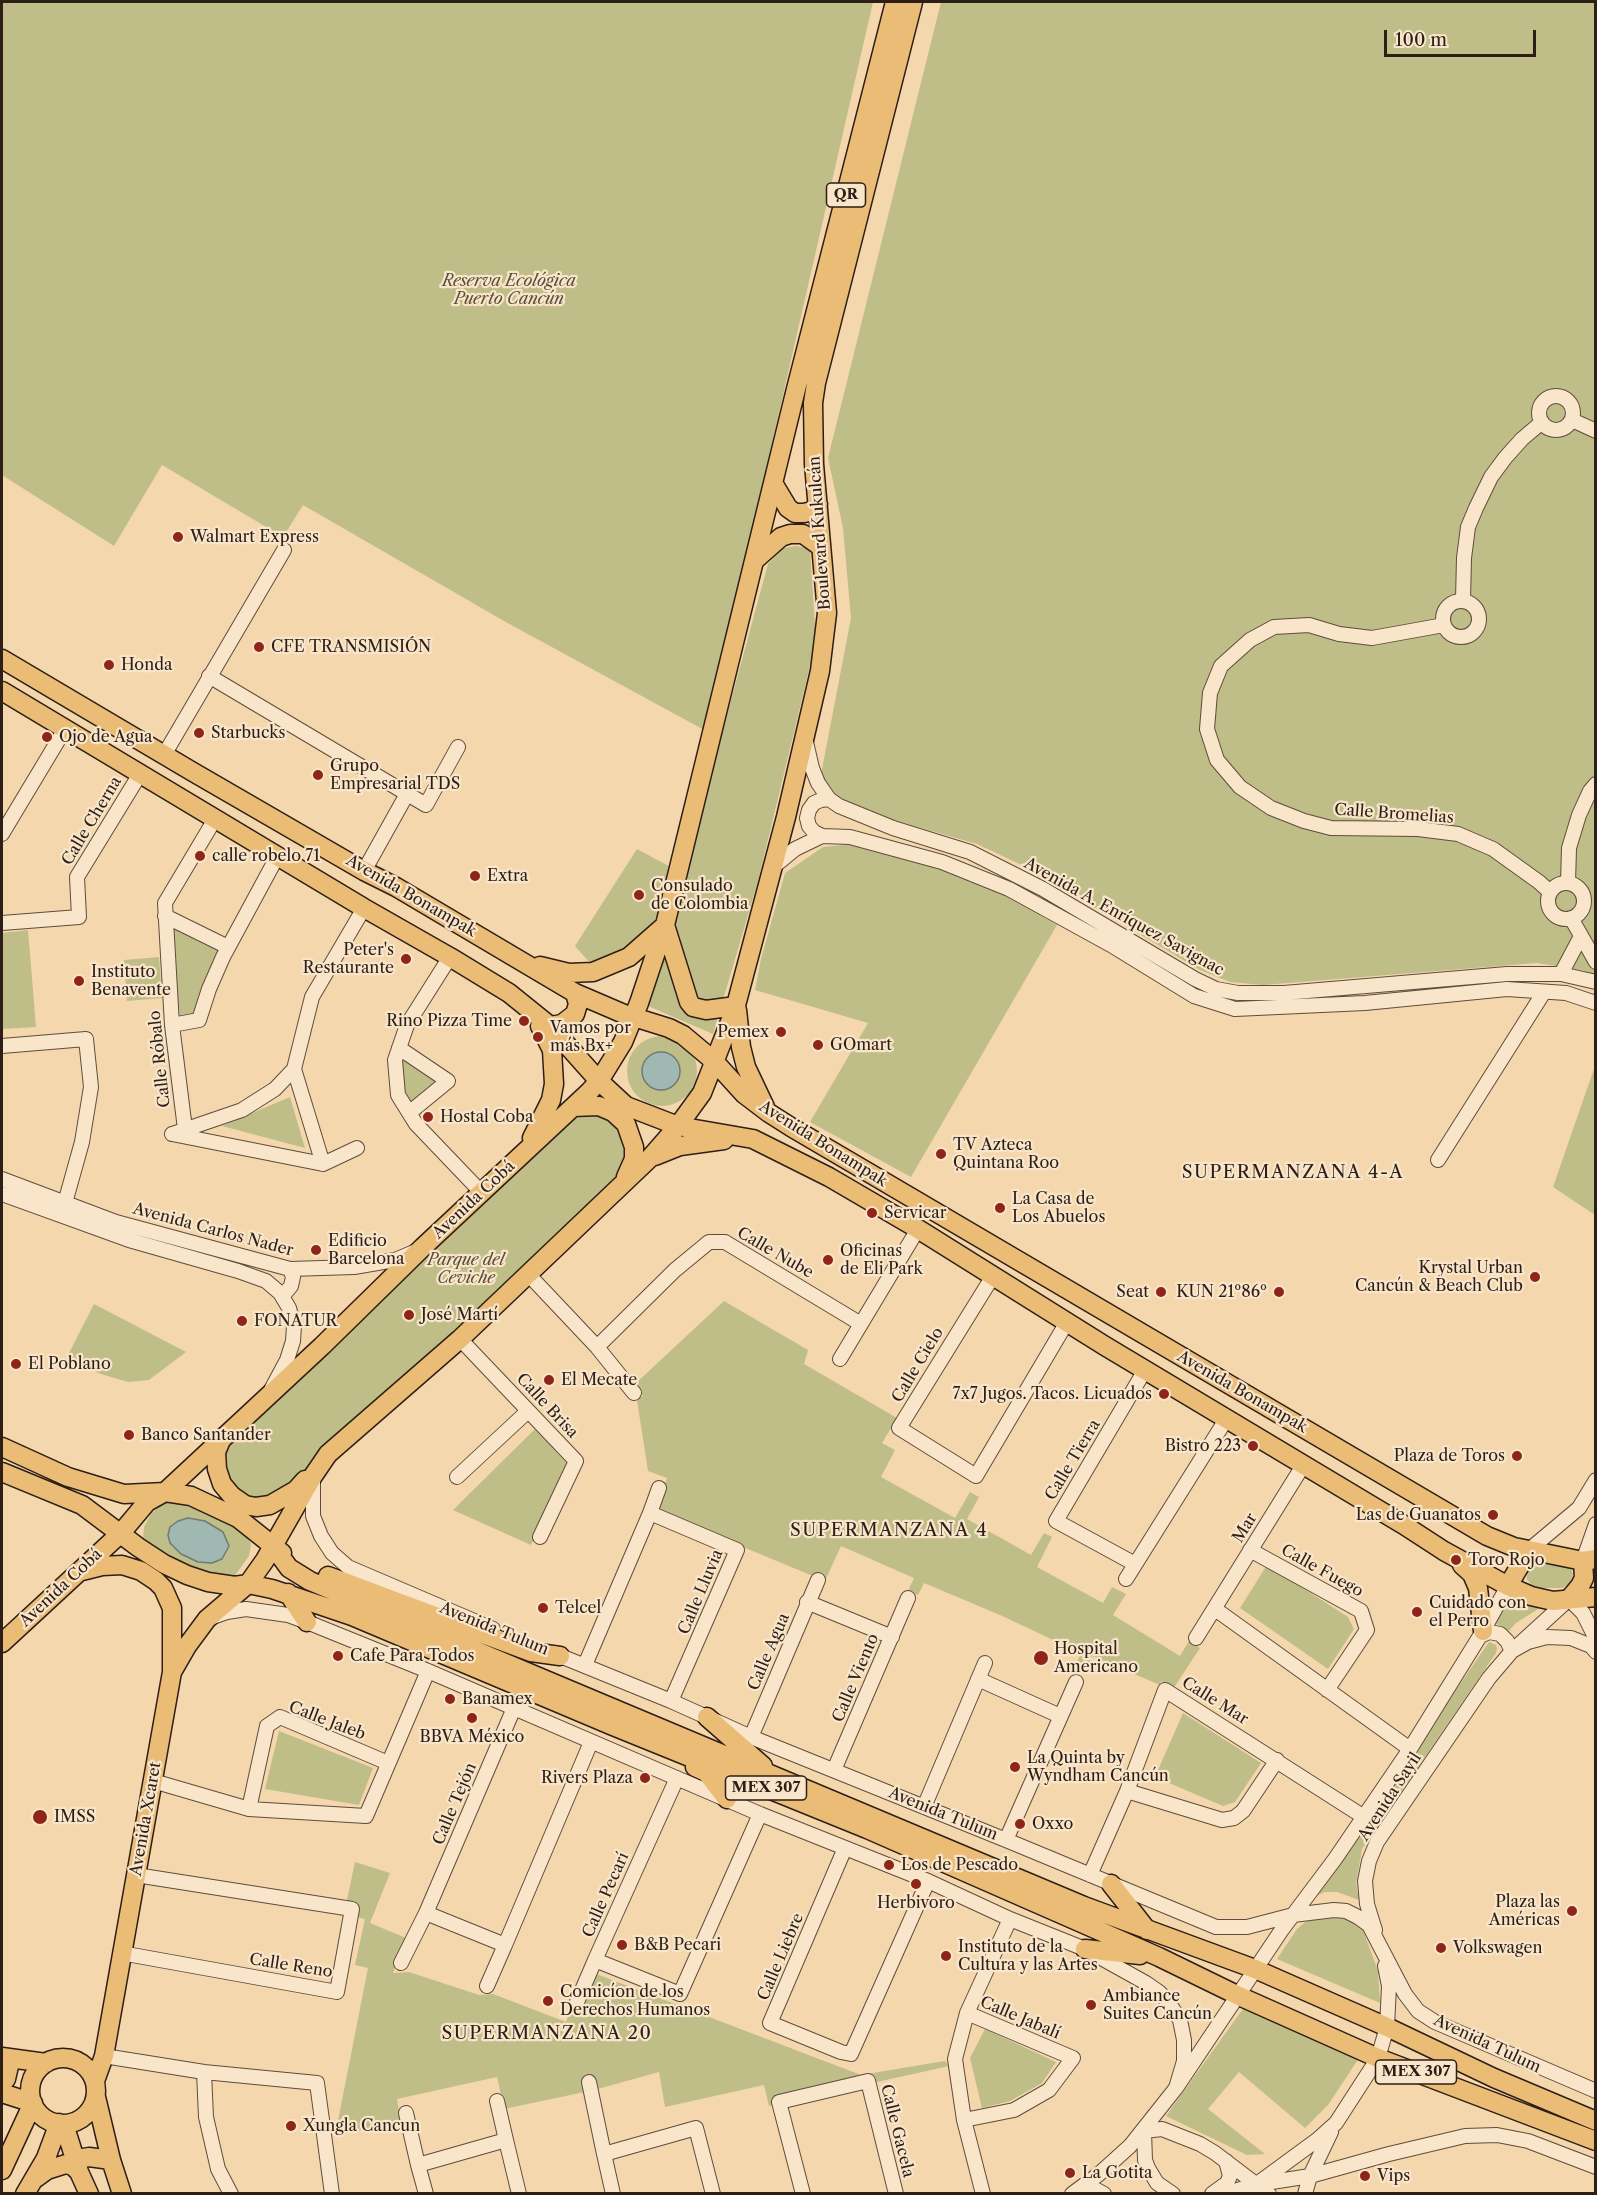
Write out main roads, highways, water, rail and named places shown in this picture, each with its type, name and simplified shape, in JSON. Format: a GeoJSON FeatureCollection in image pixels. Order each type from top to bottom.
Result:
{"type":"FeatureCollection","features":[{"type":"Feature","properties":{"kind":"main road","name":"Boulevard Kukulcán"},"geometry":{"type":"LineString","coordinates":[[634,1017],[665,925],[773,483],[895,2]]}},
{"type":"Feature","properties":{"kind":"main road","name":"Boulevard Kukulcán"},"geometry":{"type":"LineString","coordinates":[[706,1084],[737,1004],[820,671],[827,613],[812,422],[816,384],[913,2]]}},
{"type":"Feature","properties":{"kind":"main road"},"geometry":{"type":"LineString","coordinates":[[773,483],[788,508],[795,513],[812,510],[818,504]]}},
{"type":"Feature","properties":{"kind":"main road"},"geometry":{"type":"LineString","coordinates":[[754,560],[781,537],[790,534],[803,534],[821,547]]}},
{"type":"Feature","properties":{"kind":"main road","name":"Avenida Bonampak"},"geometry":{"type":"LineString","coordinates":[[2,659],[575,993],[683,1035],[714,1061],[744,1094],[769,1113],[841,1158],[1487,1536],[1514,1547],[1589,1560]]}},
{"type":"Feature","properties":{"kind":"main road","name":"Avenida Bonampak"},"geometry":{"type":"LineString","coordinates":[[2,691],[277,857],[509,993],[550,1026],[599,1081],[626,1106],[678,1126],[753,1138],[830,1177],[918,1229],[1067,1323],[1404,1524],[1444,1551],[1508,1586],[1544,1600],[1569,1599]]}},
{"type":"Feature","properties":{"kind":"main road"},"geometry":{"type":"LineString","coordinates":[[527,963],[569,973],[593,972],[628,957],[665,925],[693,1008],[706,1010],[737,1004],[738,1024],[746,1067],[769,1113]]}},
{"type":"Feature","properties":{"kind":"main road"},"geometry":{"type":"LineString","coordinates":[[550,1026],[562,1024],[575,1014],[579,1004],[575,993]]}},
{"type":"Feature","properties":{"kind":"main road"},"geometry":{"type":"LineString","coordinates":[[524,1153],[551,1100],[554,1084],[552,1050],[533,1011]]}},
{"type":"Feature","properties":{"kind":"main road","name":"Avenida Cobá"},"geometry":{"type":"LineString","coordinates":[[2,1643],[121,1533],[147,1502],[165,1492],[573,1107],[599,1081],[623,1042],[634,1017]]}},
{"type":"Feature","properties":{"kind":"main road"},"geometry":{"type":"LineString","coordinates":[[623,1042],[633,1034],[660,1025]]}},
{"type":"Feature","properties":{"kind":"main road"},"geometry":{"type":"LineString","coordinates":[[223,1437],[216,1452],[217,1469],[222,1484],[232,1496],[245,1505],[256,1507],[270,1505],[296,1490],[328,1454],[460,1338],[650,1158],[678,1126],[706,1084],[695,1045]]}},
{"type":"Feature","properties":{"kind":"main road"},"geometry":{"type":"LineString","coordinates":[[612,1059],[611,1077],[616,1098]]}},
{"type":"Feature","properties":{"kind":"main road"},"geometry":{"type":"LineString","coordinates":[[652,1117],[677,1112],[696,1102]]}},
{"type":"Feature","properties":{"kind":"main road"},"geometry":{"type":"LineString","coordinates":[[573,1107],[592,1105],[607,1108],[618,1115],[629,1129],[634,1147],[634,1159],[629,1172],[613,1194]]}},
{"type":"Feature","properties":{"kind":"main road"},"geometry":{"type":"LineString","coordinates":[[650,1158],[680,1146],[714,1140],[753,1138]]}},
{"type":"Feature","properties":{"kind":"main road"},"geometry":{"type":"LineString","coordinates":[[830,1177],[841,1171],[843,1164],[841,1158]]}},
{"type":"Feature","properties":{"kind":"main road"},"geometry":{"type":"LineString","coordinates":[[882,1207],[878,1201],[880,1191],[893,1187]]}},
{"type":"Feature","properties":{"kind":"main road"},"geometry":{"type":"LineString","coordinates":[[2,1447],[69,1477],[124,1494],[165,1492],[191,1496],[238,1518],[306,1569],[531,1652],[560,1656]]}},
{"type":"Feature","properties":{"kind":"main road"},"geometry":{"type":"LineString","coordinates":[[273,1546],[328,1454]]}},
{"type":"Feature","properties":{"kind":"main road"},"geometry":{"type":"LineString","coordinates":[[2,1472],[82,1505],[121,1533]]}},
{"type":"Feature","properties":{"kind":"main road"},"geometry":{"type":"LineString","coordinates":[[96,1513],[107,1504],[110,1490]]}},
{"type":"Feature","properties":{"kind":"main road"},"geometry":{"type":"LineString","coordinates":[[1404,1524],[1421,1497]]}},
{"type":"Feature","properties":{"kind":"main road","name":"Avenida Tulum"},"geometry":{"type":"LineString","coordinates":[[121,1533],[164,1564],[187,1575],[208,1582],[236,1586],[248,1584],[288,1593],[352,1616],[613,1726],[867,1829],[1159,1957],[1239,1996],[1378,2058],[1593,2136]]}},
{"type":"Feature","properties":{"kind":"main road","name":"Avenida Xcaret"},"geometry":{"type":"LineString","coordinates":[[95,2089],[104,2056],[172,1672],[187,1646],[207,1619],[248,1584],[273,1546]]}},
{"type":"Feature","properties":{"kind":"main road","name":"Avenida Tulum"},"geometry":{"type":"LineString","coordinates":[[273,1546],[289,1568],[310,1581],[1073,1902],[1255,1969],[1387,2027],[1494,2078],[1593,2136]]}},
{"type":"Feature","properties":{"kind":"main road"},"geometry":{"type":"LineString","coordinates":[[1508,1586],[1529,1550]]}},
{"type":"Feature","properties":{"kind":"main road"},"geometry":{"type":"LineString","coordinates":[[1444,1551],[1472,1574],[1478,1588],[1482,1633]]}},
{"type":"Feature","properties":{"kind":"main road"},"geometry":{"type":"LineString","coordinates":[[1569,1599],[1580,1586],[1589,1560]]}},
{"type":"Feature","properties":{"kind":"main road"},"geometry":{"type":"LineString","coordinates":[[80,1572],[102,1566],[122,1565],[141,1571],[163,1588],[172,1608],[172,1672]]}},
{"type":"Feature","properties":{"kind":"main road"},"geometry":{"type":"LineString","coordinates":[[288,1593],[307,1622]]}},
{"type":"Feature","properties":{"kind":"main road"},"geometry":{"type":"LineString","coordinates":[[1569,1599],[1596,1597]]}},
{"type":"Feature","properties":{"kind":"main road"},"geometry":{"type":"LineString","coordinates":[[706,1716],[776,1777]]}},
{"type":"Feature","properties":{"kind":"main road"},"geometry":{"type":"LineString","coordinates":[[613,1726],[706,1772],[727,1799]]}},
{"type":"Feature","properties":{"kind":"main road"},"geometry":{"type":"LineString","coordinates":[[1111,1884],[1148,1930]]}},
{"type":"Feature","properties":{"kind":"main road"},"geometry":{"type":"LineString","coordinates":[[1085,1949],[1159,1957]]}},
{"type":"Feature","properties":{"kind":"main road"},"geometry":{"type":"LineString","coordinates":[[95,2089],[92,2107],[86,2115],[77,2121],[62,2124],[43,2117],[33,2103],[30,2091],[37,2071],[46,2063],[61,2058],[76,2060],[104,2056]]}},
{"type":"Feature","properties":{"kind":"main road"},"geometry":{"type":"LineString","coordinates":[[2,2057],[46,2063]]}},
{"type":"Feature","properties":{"kind":"main road"},"geometry":{"type":"LineString","coordinates":[[2,2057],[9,2066],[9,2073],[2,2084]]}},
{"type":"Feature","properties":{"kind":"main road"},"geometry":{"type":"LineString","coordinates":[[76,2060],[88,2069],[95,2089],[111,2160],[122,2193]]}},
{"type":"Feature","properties":{"kind":"main road"},"geometry":{"type":"LineString","coordinates":[[2,2093],[33,2103]]}},
{"type":"Feature","properties":{"kind":"main road"},"geometry":{"type":"LineString","coordinates":[[2,2170],[33,2103]]}},
{"type":"Feature","properties":{"kind":"main road"},"geometry":{"type":"LineString","coordinates":[[62,2124],[89,2193]]}},
{"type":"Feature","properties":{"kind":"main road"},"geometry":{"type":"LineString","coordinates":[[30,2186],[62,2124]]}},
{"type":"Feature","properties":{"kind":"main road"},"geometry":{"type":"LineString","coordinates":[[78,2168],[83,2158],[111,2160]]}},
{"type":"Feature","properties":{"kind":"main road"},"geometry":{"type":"LineString","coordinates":[[30,2186],[47,2170],[66,2164],[78,2168]]}},
{"type":"Feature","properties":{"kind":"water"},"geometry":{"type":"Polygon","coordinates":[[[661,1052],[675,1057],[680,1071],[675,1085],[661,1090],[647,1085],[642,1071],[647,1057],[661,1052]]]}},
{"type":"Feature","properties":{"kind":"water"},"geometry":{"type":"Polygon","coordinates":[[[188,1518],[205,1521],[223,1532],[229,1546],[222,1559],[212,1563],[198,1562],[181,1554],[170,1543],[168,1535],[170,1527],[188,1518]]]}},
{"type":"Feature","properties":{"kind":"place","name":"Walmart Express"},"geometry":{"type":"Point","coordinates":[178,537]}},
{"type":"Feature","properties":{"kind":"place","name":"CFE TRANSMISIÓN"},"geometry":{"type":"Point","coordinates":[259,647]}},
{"type":"Feature","properties":{"kind":"place","name":"Honda"},"geometry":{"type":"Point","coordinates":[109,665]}},
{"type":"Feature","properties":{"kind":"place","name":"Starbucks"},"geometry":{"type":"Point","coordinates":[199,733]}},
{"type":"Feature","properties":{"kind":"place","name":"Ojo de Agua"},"geometry":{"type":"Point","coordinates":[47,737]}},
{"type":"Feature","properties":{"kind":"place","name":"Grupo Empresarial TDS"},"geometry":{"type":"Point","coordinates":[318,775]}},
{"type":"Feature","properties":{"kind":"place","name":"calle robelo 71"},"geometry":{"type":"Point","coordinates":[200,856]}},
{"type":"Feature","properties":{"kind":"place","name":"Extra"},"geometry":{"type":"Point","coordinates":[475,876]}},
{"type":"Feature","properties":{"kind":"place","name":"Consulado de Colombia"},"geometry":{"type":"Point","coordinates":[639,895]}},
{"type":"Feature","properties":{"kind":"place","name":"Peter's Restaurante"},"geometry":{"type":"Point","coordinates":[406,959]}},
{"type":"Feature","properties":{"kind":"place","name":"Instituto Benavente"},"geometry":{"type":"Point","coordinates":[79,981]}},
{"type":"Feature","properties":{"kind":"place","name":"Rino Pizza Time"},"geometry":{"type":"Point","coordinates":[524,1021]}},
{"type":"Feature","properties":{"kind":"place","name":"Pemex"},"geometry":{"type":"Point","coordinates":[781,1032]}},
{"type":"Feature","properties":{"kind":"place","name":"Vamos por más Bx+"},"geometry":{"type":"Point","coordinates":[538,1037]}},
{"type":"Feature","properties":{"kind":"place","name":"GOmart"},"geometry":{"type":"Point","coordinates":[818,1045]}},
{"type":"Feature","properties":{"kind":"place","name":"Hostal Coba"},"geometry":{"type":"Point","coordinates":[428,1117]}},
{"type":"Feature","properties":{"kind":"place","name":"TV Azteca Quintana Roo"},"geometry":{"type":"Point","coordinates":[941,1154]}},
{"type":"Feature","properties":{"kind":"place","name":"La Casa de Los Abuelos"},"geometry":{"type":"Point","coordinates":[1000,1208]}},
{"type":"Feature","properties":{"kind":"place","name":"Servicar"},"geometry":{"type":"Point","coordinates":[872,1213]}},
{"type":"Feature","properties":{"kind":"place","name":"Edificio Barcelona"},"geometry":{"type":"Point","coordinates":[316,1250]}},
{"type":"Feature","properties":{"kind":"place","name":"Oficinas de Eli Park"},"geometry":{"type":"Point","coordinates":[828,1260]}},
{"type":"Feature","properties":{"kind":"place","name":"Krystal Urban Cancún & Beach Club"},"geometry":{"type":"Point","coordinates":[1535,1277]}},
{"type":"Feature","properties":{"kind":"place","name":"Seat"},"geometry":{"type":"Point","coordinates":[1161,1292]}},
{"type":"Feature","properties":{"kind":"place","name":"KUN 21º86º"},"geometry":{"type":"Point","coordinates":[1279,1292]}},
{"type":"Feature","properties":{"kind":"place","name":"José Martí"},"geometry":{"type":"Point","coordinates":[409,1315]}},
{"type":"Feature","properties":{"kind":"place","name":"FONATUR"},"geometry":{"type":"Point","coordinates":[242,1321]}},
{"type":"Feature","properties":{"kind":"place","name":"El Poblano"},"geometry":{"type":"Point","coordinates":[16,1364]}},
{"type":"Feature","properties":{"kind":"place","name":"El Mecate"},"geometry":{"type":"Point","coordinates":[549,1380]}},
{"type":"Feature","properties":{"kind":"place","name":"7x7 Jugos. Tacos. Licuados"},"geometry":{"type":"Point","coordinates":[1164,1394]}},
{"type":"Feature","properties":{"kind":"place","name":"Banco Santander"},"geometry":{"type":"Point","coordinates":[129,1435]}},
{"type":"Feature","properties":{"kind":"place","name":"Bistro 223"},"geometry":{"type":"Point","coordinates":[1253,1446]}},
{"type":"Feature","properties":{"kind":"place","name":"Plaza de Toros"},"geometry":{"type":"Point","coordinates":[1517,1456]}},
{"type":"Feature","properties":{"kind":"place","name":"Las de Guanatos"},"geometry":{"type":"Point","coordinates":[1493,1515]}},
{"type":"Feature","properties":{"kind":"place","name":"Toro Rojo"},"geometry":{"type":"Point","coordinates":[1456,1560]}},
{"type":"Feature","properties":{"kind":"place","name":"Telcel"},"geometry":{"type":"Point","coordinates":[543,1608]}},
{"type":"Feature","properties":{"kind":"place","name":"Cuidado con el Perro"},"geometry":{"type":"Point","coordinates":[1417,1612]}},
{"type":"Feature","properties":{"kind":"place","name":"Cafe Para Todos"},"geometry":{"type":"Point","coordinates":[338,1656]}},
{"type":"Feature","properties":{"kind":"place","name":"Hospital Americano"},"geometry":{"type":"Point","coordinates":[1041,1658]}},
{"type":"Feature","properties":{"kind":"place","name":"Banamex"},"geometry":{"type":"Point","coordinates":[450,1699]}},
{"type":"Feature","properties":{"kind":"place","name":"BBVA México"},"geometry":{"type":"Point","coordinates":[472,1718]}},
{"type":"Feature","properties":{"kind":"place","name":"La Quinta by Wyndham Cancún"},"geometry":{"type":"Point","coordinates":[1015,1767]}},
{"type":"Feature","properties":{"kind":"place","name":"Rivers Plaza"},"geometry":{"type":"Point","coordinates":[645,1778]}},
{"type":"Feature","properties":{"kind":"place","name":"IMSS"},"geometry":{"type":"Point","coordinates":[40,1817]}},
{"type":"Feature","properties":{"kind":"place","name":"Oxxo"},"geometry":{"type":"Point","coordinates":[1020,1824]}},
{"type":"Feature","properties":{"kind":"place","name":"Los de Pescado"},"geometry":{"type":"Point","coordinates":[889,1865]}},
{"type":"Feature","properties":{"kind":"place","name":"Herbivoro"},"geometry":{"type":"Point","coordinates":[916,1884]}},
{"type":"Feature","properties":{"kind":"place","name":"Plaza las Américas"},"geometry":{"type":"Point","coordinates":[1572,1911]}},
{"type":"Feature","properties":{"kind":"place","name":"B&B Pecari"},"geometry":{"type":"Point","coordinates":[622,1945]}},
{"type":"Feature","properties":{"kind":"place","name":"Volkswagen"},"geometry":{"type":"Point","coordinates":[1441,1948]}},
{"type":"Feature","properties":{"kind":"place","name":"Instituto de la Cultura y las Artes"},"geometry":{"type":"Point","coordinates":[946,1956]}},
{"type":"Feature","properties":{"kind":"place","name":"Comicíon de los Derechos Humanos"},"geometry":{"type":"Point","coordinates":[548,2001]}},
{"type":"Feature","properties":{"kind":"place","name":"Ambiance Suites Cancún"},"geometry":{"type":"Point","coordinates":[1091,2005]}},
{"type":"Feature","properties":{"kind":"place","name":"Xungla Cancun"},"geometry":{"type":"Point","coordinates":[291,2126]}},
{"type":"Feature","properties":{"kind":"place","name":"La Gotita"},"geometry":{"type":"Point","coordinates":[1070,2173]}},
{"type":"Feature","properties":{"kind":"place","name":"Vips"},"geometry":{"type":"Point","coordinates":[1365,2176]}},
{"type":"Feature","properties":{"kind":"district","name":"SUPERMANZANA 4-A"},"geometry":{"type":"Point","coordinates":[1293,1173]}},
{"type":"Feature","properties":{"kind":"district","name":"SUPERMANZANA 4"},"geometry":{"type":"Point","coordinates":[889,1531]}},
{"type":"Feature","properties":{"kind":"district","name":"SUPERMANZANA 20"},"geometry":{"type":"Point","coordinates":[547,2034]}},
{"type":"Feature","properties":{"kind":"park label","name":"Reserva Ecológica Puerto Cancún"},"geometry":{"type":"Point","coordinates":[509,290]}},
{"type":"Feature","properties":{"kind":"park label","name":"Parque del Ceviche"},"geometry":{"type":"Point","coordinates":[466,1269]}}]}
